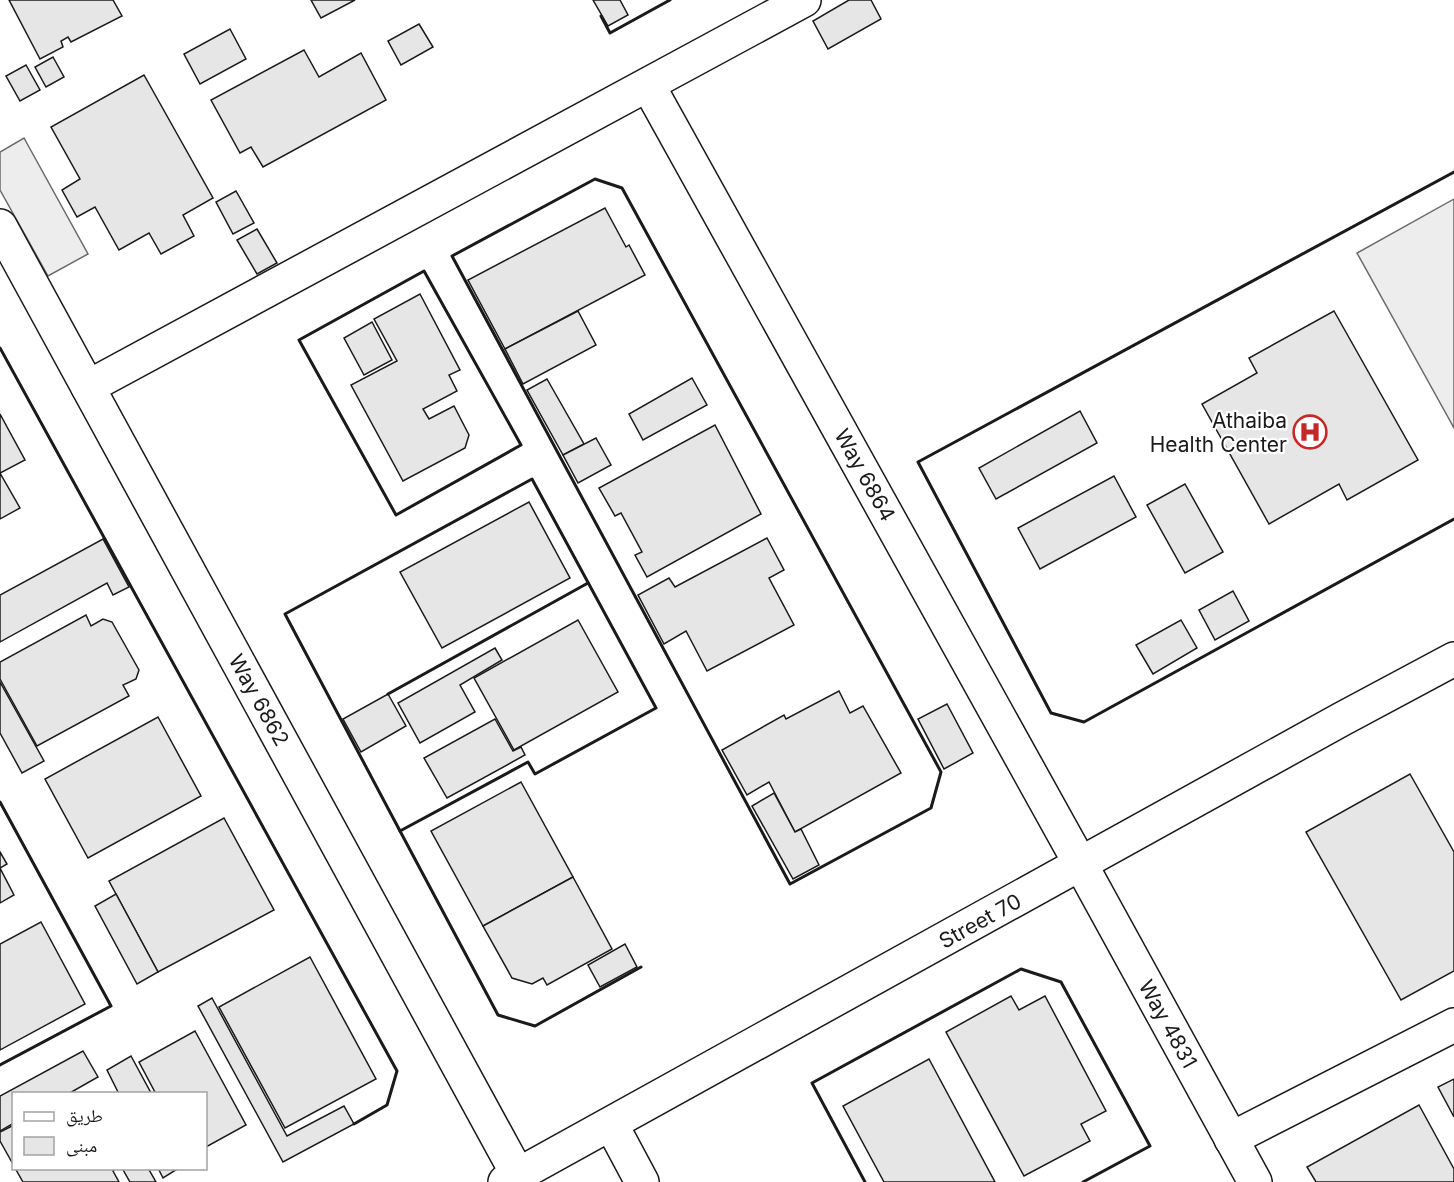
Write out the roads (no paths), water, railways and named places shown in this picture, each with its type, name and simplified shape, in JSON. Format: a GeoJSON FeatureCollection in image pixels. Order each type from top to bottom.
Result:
{"type":"FeatureCollection","features":[{"type":"Feature","properties":{"kind":"street"},"geometry":{"type":"LineString","coordinates":[[88,387],[804,0]]}},
{"type":"Feature","properties":{"kind":"street","name":"Way 6864"},"geometry":{"type":"LineString","coordinates":[[648,85],[1081,865]]}},
{"type":"Feature","properties":{"kind":"street","name":"Way 6862"},"geometry":{"type":"LineString","coordinates":[[0,226],[512,1179]]}},
{"type":"Feature","properties":{"kind":"street","name":"Street 70"},"geometry":{"type":"LineString","coordinates":[[512,1179],[1454,659]]}},
{"type":"Feature","properties":{"kind":"street","name":"Way 4831"},"geometry":{"type":"LineString","coordinates":[[1081,865],[1231,1140],[1249,1180]]}},
{"type":"Feature","properties":{"kind":"street"},"geometry":{"type":"LineString","coordinates":[[1231,1140],[1454,1025]]}},
{"type":"Feature","properties":{"kind":"street"},"geometry":{"type":"LineString","coordinates":[[611,1124],[642,1182]]}},
{"type":"Feature","properties":{"kind":"place","name":"Athaiba Health Center"},"geometry":{"type":"Point","coordinates":[1310,432]}}]}
